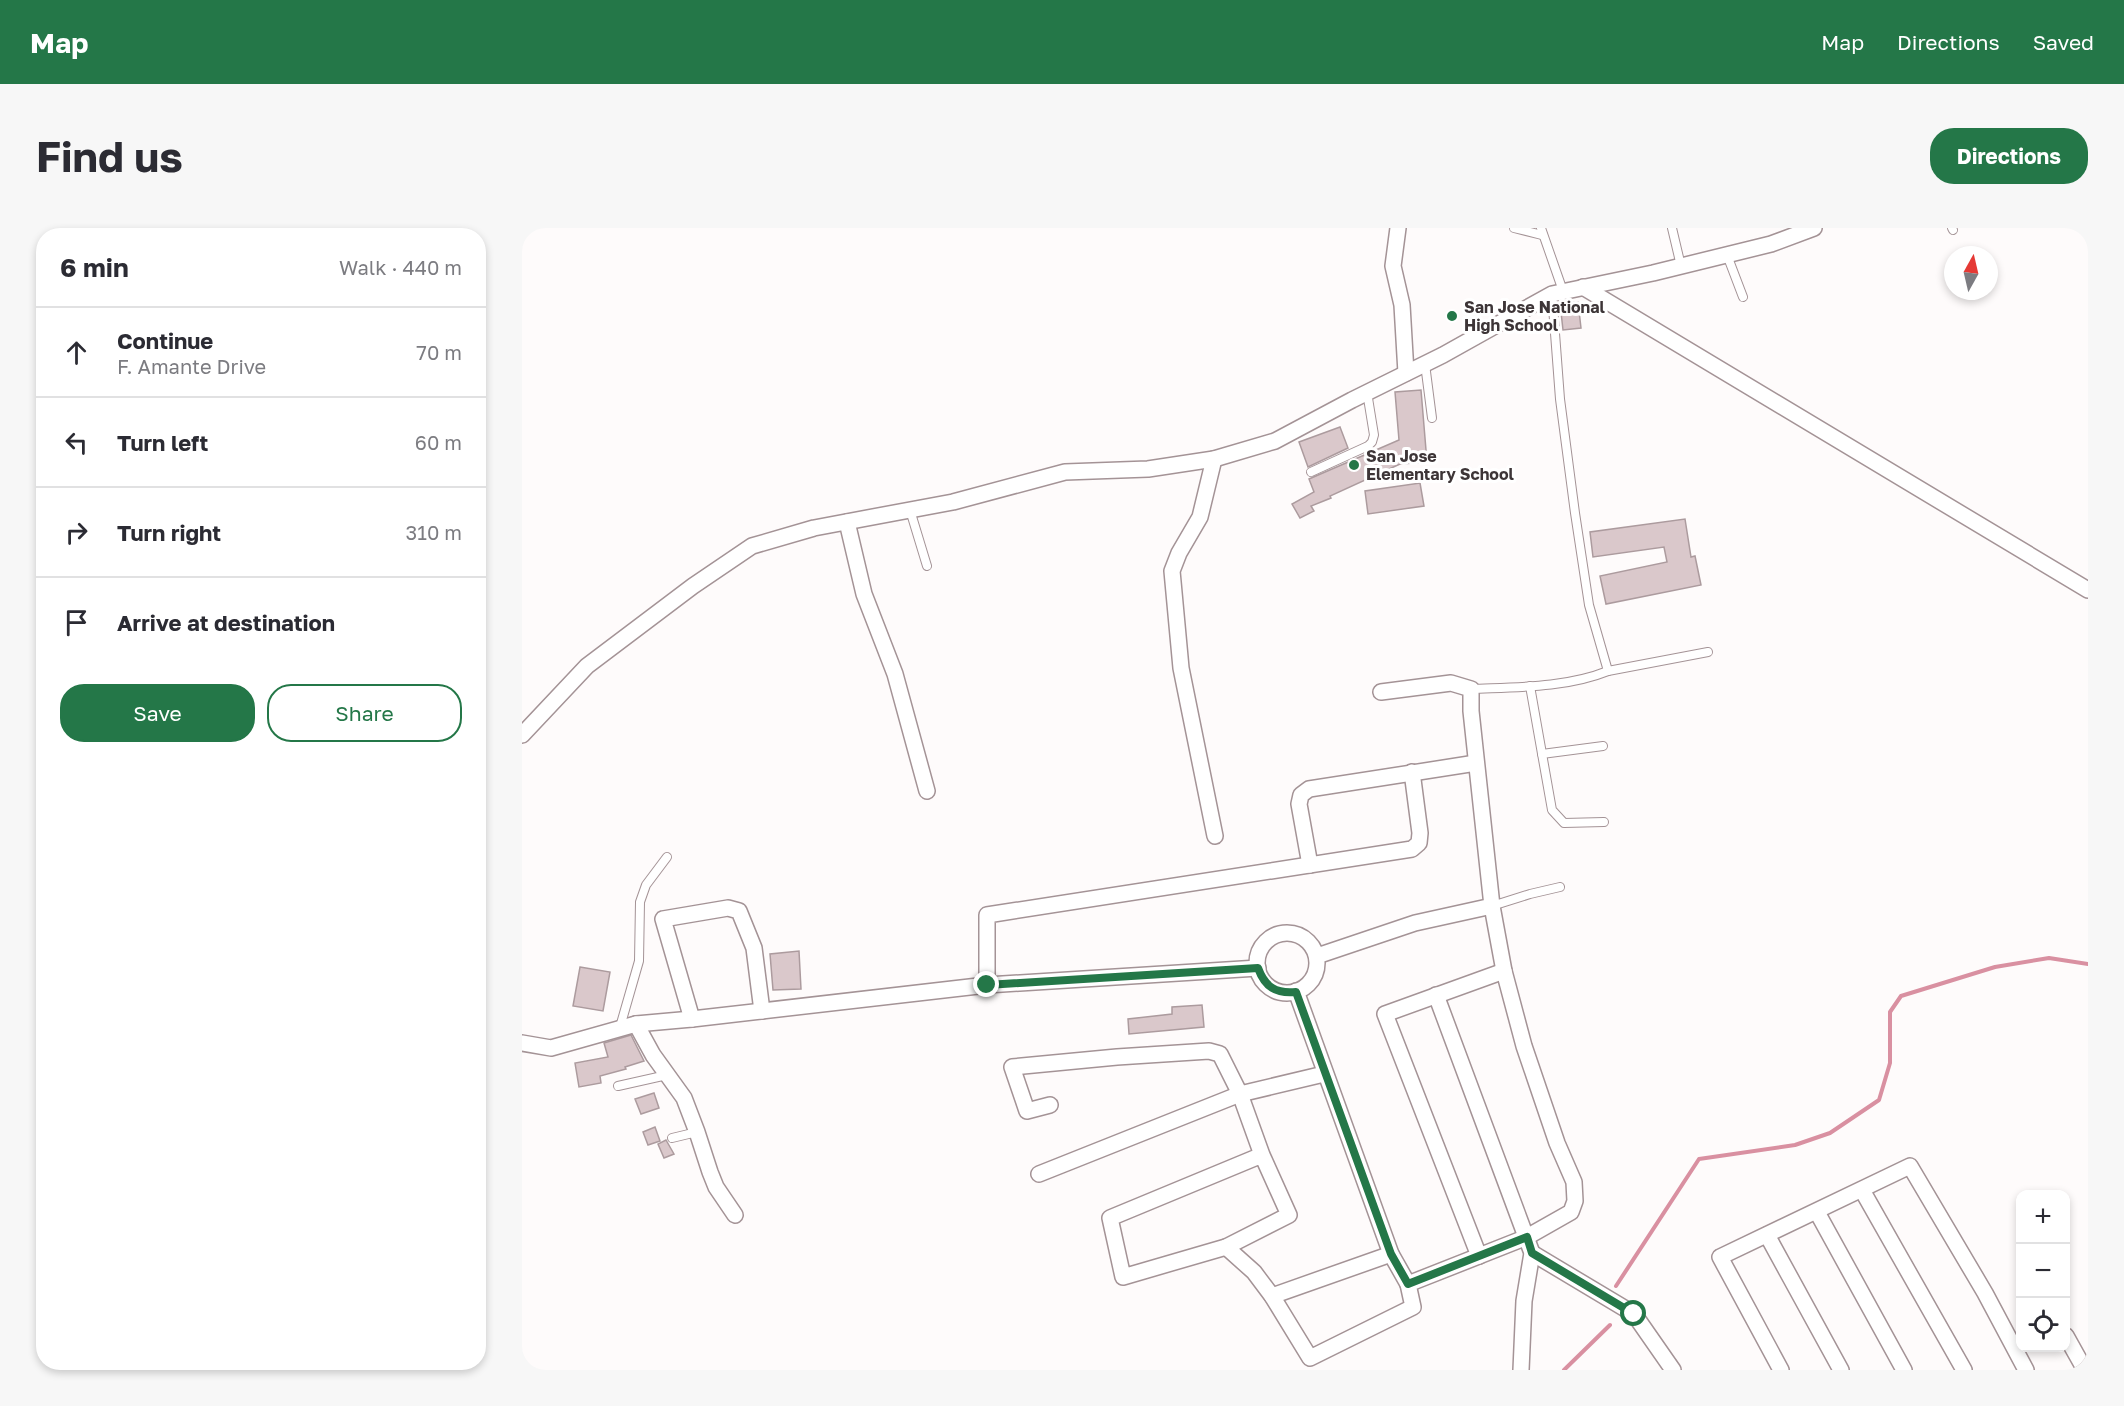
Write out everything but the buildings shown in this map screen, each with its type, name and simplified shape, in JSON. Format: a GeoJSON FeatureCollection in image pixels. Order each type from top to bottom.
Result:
{"type":"FeatureCollection","features":[{"type":"Feature","properties":{"kind":"street"},"geometry":{"type":"LineString","coordinates":[[1398,228],[1393,266],[1402,305],[1406,373]]}},
{"type":"Feature","properties":{"kind":"street"},"geometry":{"type":"LineString","coordinates":[[522,735],[587,666],[693,586],[752,546],[814,528],[953,502],[1065,472],[1148,469],[1214,459],[1275,441],[1425,364],[1557,292],[1682,266],[1771,244],[1814,228]]}},
{"type":"Feature","properties":{"kind":"street"},"geometry":{"type":"LineString","coordinates":[[1583,287],[2088,590]]}},
{"type":"Feature","properties":{"kind":"street"},"geometry":{"type":"LineString","coordinates":[[1214,459],[1200,517],[1179,553],[1172,571],[1181,668],[1215,836]]}},
{"type":"Feature","properties":{"kind":"street"},"geometry":{"type":"LineString","coordinates":[[847,522],[864,594],[895,674],[927,790]]}},
{"type":"Feature","properties":{"kind":"street"},"geometry":{"type":"LineString","coordinates":[[1380,692],[1451,683],[1471,689],[1476,763],[1492,906],[1504,971],[1524,1046],[1557,1143],[1574,1182],[1575,1201],[1571,1212],[1527,1237],[1408,1284]]}},
{"type":"Feature","properties":{"kind":"street"},"geometry":{"type":"LineString","coordinates":[[1310,865],[1299,804],[1301,795],[1308,789],[1476,763]]}},
{"type":"Feature","properties":{"kind":"street"},"geometry":{"type":"LineString","coordinates":[[987,985],[987,915],[1412,849],[1419,843],[1420,833],[1412,772]]}},
{"type":"Feature","properties":{"kind":"street"},"geometry":{"type":"LineString","coordinates":[[1317,957],[1415,923],[1492,906]]}},
{"type":"Feature","properties":{"kind":"street"},"geometry":{"type":"LineString","coordinates":[[692,1019],[663,919],[728,908],[739,911],[754,948],[762,1011]]}},
{"type":"Feature","properties":{"kind":"street"},"geometry":{"type":"LineString","coordinates":[[1286,933],[1306,939],[1313,947],[1317,957],[1317,965],[1310,982],[1296,992],[1276,991],[1268,985],[1258,968],[1261,948],[1276,935],[1286,933]]}},
{"type":"Feature","properties":{"kind":"street"},"geometry":{"type":"LineString","coordinates":[[522,1043],[551,1048],[636,1024],[987,985],[1258,968]]}},
{"type":"Feature","properties":{"kind":"street"},"geometry":{"type":"LineString","coordinates":[[1479,1256],[1385,1014],[1504,971]]}},
{"type":"Feature","properties":{"kind":"street"},"geometry":{"type":"LineString","coordinates":[[1226,1246],[1254,1272],[1272,1296],[1313,1364],[1413,1307],[1408,1284],[1391,1254],[1296,992]]}},
{"type":"Feature","properties":{"kind":"street"},"geometry":{"type":"LineString","coordinates":[[1436,995],[1532,1253],[1524,1301],[1521,1370]]}},
{"type":"Feature","properties":{"kind":"street"},"geometry":{"type":"LineString","coordinates":[[636,1024],[684,1098],[710,1172],[735,1215]]}},
{"type":"Feature","properties":{"kind":"street"},"geometry":{"type":"LineString","coordinates":[[1050,1105],[1027,1111],[1012,1067],[1209,1051],[1220,1054],[1240,1094],[1262,1155],[1289,1215],[1226,1246],[1124,1277],[1110,1218],[1262,1155]]}},
{"type":"Feature","properties":{"kind":"street"},"geometry":{"type":"LineString","coordinates":[[1039,1174],[1240,1094],[1324,1074]]}},
{"type":"Feature","properties":{"kind":"street"},"geometry":{"type":"LineString","coordinates":[[1781,1370],[1720,1257],[1910,1166],[1985,1293],[2026,1370]]}},
{"type":"Feature","properties":{"kind":"street"},"geometry":{"type":"LineString","coordinates":[[1862,1190],[1964,1370]]}},
{"type":"Feature","properties":{"kind":"street"},"geometry":{"type":"LineString","coordinates":[[1817,1212],[1904,1370]]}},
{"type":"Feature","properties":{"kind":"street"},"geometry":{"type":"LineString","coordinates":[[1767,1235],[1841,1370]]}},
{"type":"Feature","properties":{"kind":"street"},"geometry":{"type":"LineString","coordinates":[[1532,1253],[1634,1314],[1673,1370]]}},
{"type":"Feature","properties":{"kind":"street"},"geometry":{"type":"LineString","coordinates":[[1272,1296],[1391,1254]]}},
{"type":"Feature","properties":{"kind":"street"},"geometry":{"type":"LineString","coordinates":[[2070,1343],[2085,1370]]}},
{"type":"Feature","properties":{"kind":"lane"},"geometry":{"type":"LineString","coordinates":[[1514,228],[1542,231],[1557,292],[1560,399],[1589,605],[1608,671]]}},
{"type":"Feature","properties":{"kind":"lane"},"geometry":{"type":"LineString","coordinates":[[1672,228],[1682,266]]}},
{"type":"Feature","properties":{"kind":"lane"},"geometry":{"type":"LineString","coordinates":[[1726,255],[1743,297]]}},
{"type":"Feature","properties":{"kind":"lane"},"geometry":{"type":"LineString","coordinates":[[1425,364],[1432,418]]}},
{"type":"Feature","properties":{"kind":"lane"},"geometry":{"type":"LineString","coordinates":[[1311,472],[1368,446],[1372,442],[1374,435],[1367,392]]}},
{"type":"Feature","properties":{"kind":"lane"},"geometry":{"type":"LineString","coordinates":[[910,510],[927,566]]}},
{"type":"Feature","properties":{"kind":"lane"},"geometry":{"type":"LineString","coordinates":[[1471,689],[1530,686],[1592,678],[1608,671],[1708,652]]}},
{"type":"Feature","properties":{"kind":"lane"},"geometry":{"type":"LineString","coordinates":[[1530,686],[1552,810],[1563,823],[1604,822]]}},
{"type":"Feature","properties":{"kind":"lane"},"geometry":{"type":"LineString","coordinates":[[1542,754],[1603,747]]}},
{"type":"Feature","properties":{"kind":"lane"},"geometry":{"type":"LineString","coordinates":[[620,1027],[639,961],[640,902],[646,885],[667,857]]}},
{"type":"Feature","properties":{"kind":"lane"},"geometry":{"type":"LineString","coordinates":[[1492,906],[1560,887]]}},
{"type":"Feature","properties":{"kind":"lane"},"geometry":{"type":"LineString","coordinates":[[618,1086],[667,1075]]}},
{"type":"Feature","properties":{"kind":"lane"},"geometry":{"type":"LineString","coordinates":[[672,1138],[697,1132]]}},
{"type":"Feature","properties":{"kind":"waterway"},"geometry":{"type":"LineString","coordinates":[[1616,1286],[1699,1159],[1795,1145],[1830,1133],[1879,1100],[1890,1063],[1890,1012],[1901,996],[1995,967],[2049,958],[2088,964]]}},
{"type":"Feature","properties":{"kind":"waterway"},"geometry":{"type":"LineString","coordinates":[[1564,1370],[1610,1325]]}},
{"type":"Feature","properties":{"kind":"place","name":"San Jose National High School"},"geometry":{"type":"Point","coordinates":[1452,316]}},
{"type":"Feature","properties":{"kind":"place","name":"San Jose Elementary School"},"geometry":{"type":"Point","coordinates":[1354,465]}},
{"type":"Feature","properties":{"kind":"route"},"geometry":{"type":"LineString","coordinates":[[987,985],[1258,968],[1261,978],[1276,991],[1296,992],[1391,1254],[1408,1284],[1527,1237],[1532,1253],[1634,1314]]}}]}
